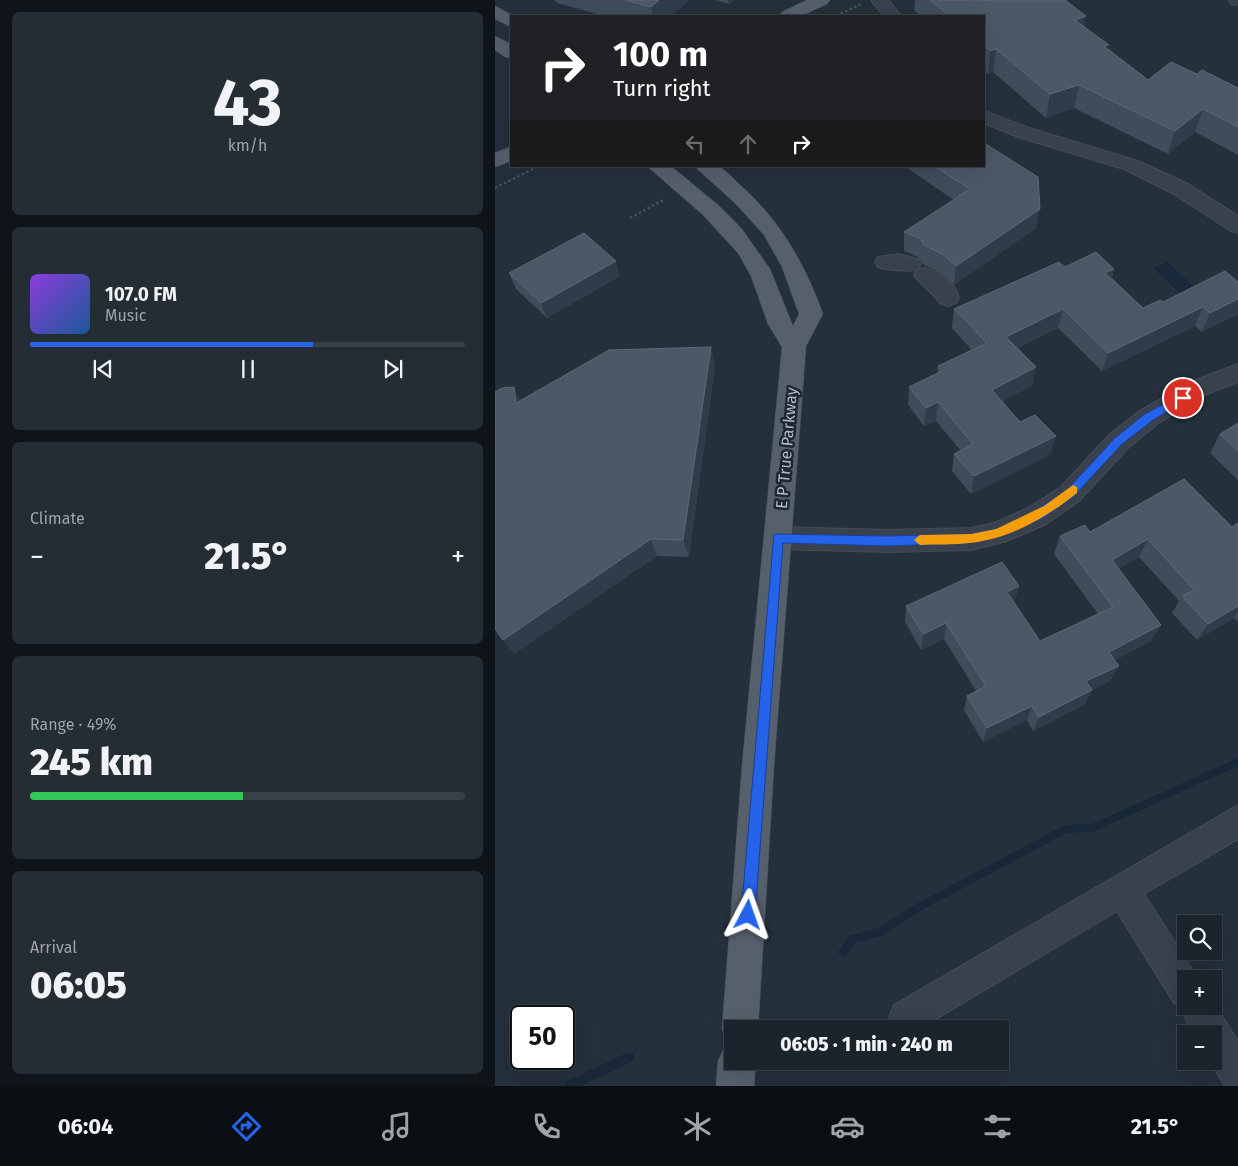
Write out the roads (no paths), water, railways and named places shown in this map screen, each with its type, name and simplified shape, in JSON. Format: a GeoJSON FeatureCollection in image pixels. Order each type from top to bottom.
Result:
{"type":"FeatureCollection","features":[{"type":"Feature","properties":{"kind":"main road"},"geometry":{"type":"LineString","coordinates":[[790,15],[821,0]]}},
{"type":"Feature","properties":{"kind":"main road"},"geometry":{"type":"LineString","coordinates":[[495,12],[510,21]]}},
{"type":"Feature","properties":{"kind":"main road"},"geometry":{"type":"LineString","coordinates":[[495,161],[510,154]]}},
{"type":"Feature","properties":{"kind":"main road"},"geometry":{"type":"LineString","coordinates":[[658,167],[718,216],[744,247],[756,263],[771,295],[776,318],[794,346]]}},
{"type":"Feature","properties":{"kind":"main road","name":"E P True Parkway"},"geometry":{"type":"LineString","coordinates":[[705,167],[753,206],[782,242],[799,276],[811,314],[794,346],[740,1020]]}},
{"type":"Feature","properties":{"kind":"main road"},"geometry":{"type":"LineString","coordinates":[[735,1086],[736,1070]]}},
{"type":"Feature","properties":{"kind":"lane"},"geometry":{"type":"LineString","coordinates":[[879,0],[892,15]]}},
{"type":"Feature","properties":{"kind":"lane"},"geometry":{"type":"LineString","coordinates":[[985,117],[1025,133],[1131,165],[1181,189],[1238,226]]}},
{"type":"Feature","properties":{"kind":"lane"},"geometry":{"type":"LineString","coordinates":[[886,262],[898,261],[918,269],[946,290],[948,298]]}},
{"type":"Feature","properties":{"kind":"lane"},"geometry":{"type":"LineString","coordinates":[[778,538],[888,541],[971,539],[998,533],[1037,516],[1069,494],[1119,441],[1149,417],[1199,388],[1238,373]]}},
{"type":"Feature","properties":{"kind":"lane"},"geometry":{"type":"LineString","coordinates":[[906,1017],[1238,821]]}},
{"type":"Feature","properties":{"kind":"lane"},"geometry":{"type":"LineString","coordinates":[[1122,889],[1177,977]]}},
{"type":"Feature","properties":{"kind":"lane"},"geometry":{"type":"LineString","coordinates":[[1222,1048],[1238,1074]]}},
{"type":"Feature","properties":{"kind":"water"},"geometry":{"type":"Polygon","coordinates":[[[1167,262],[1194,286],[1180,293],[1153,268],[1167,262]]]}},
{"type":"Feature","properties":{"kind":"waterway"},"geometry":{"type":"LineString","coordinates":[[843,952],[852,939],[880,932],[921,906],[1066,829],[1092,828],[1238,762]]}},
{"type":"Feature","properties":{"kind":"waterway"},"geometry":{"type":"LineString","coordinates":[[569,1086],[629,1057]]}}]}
